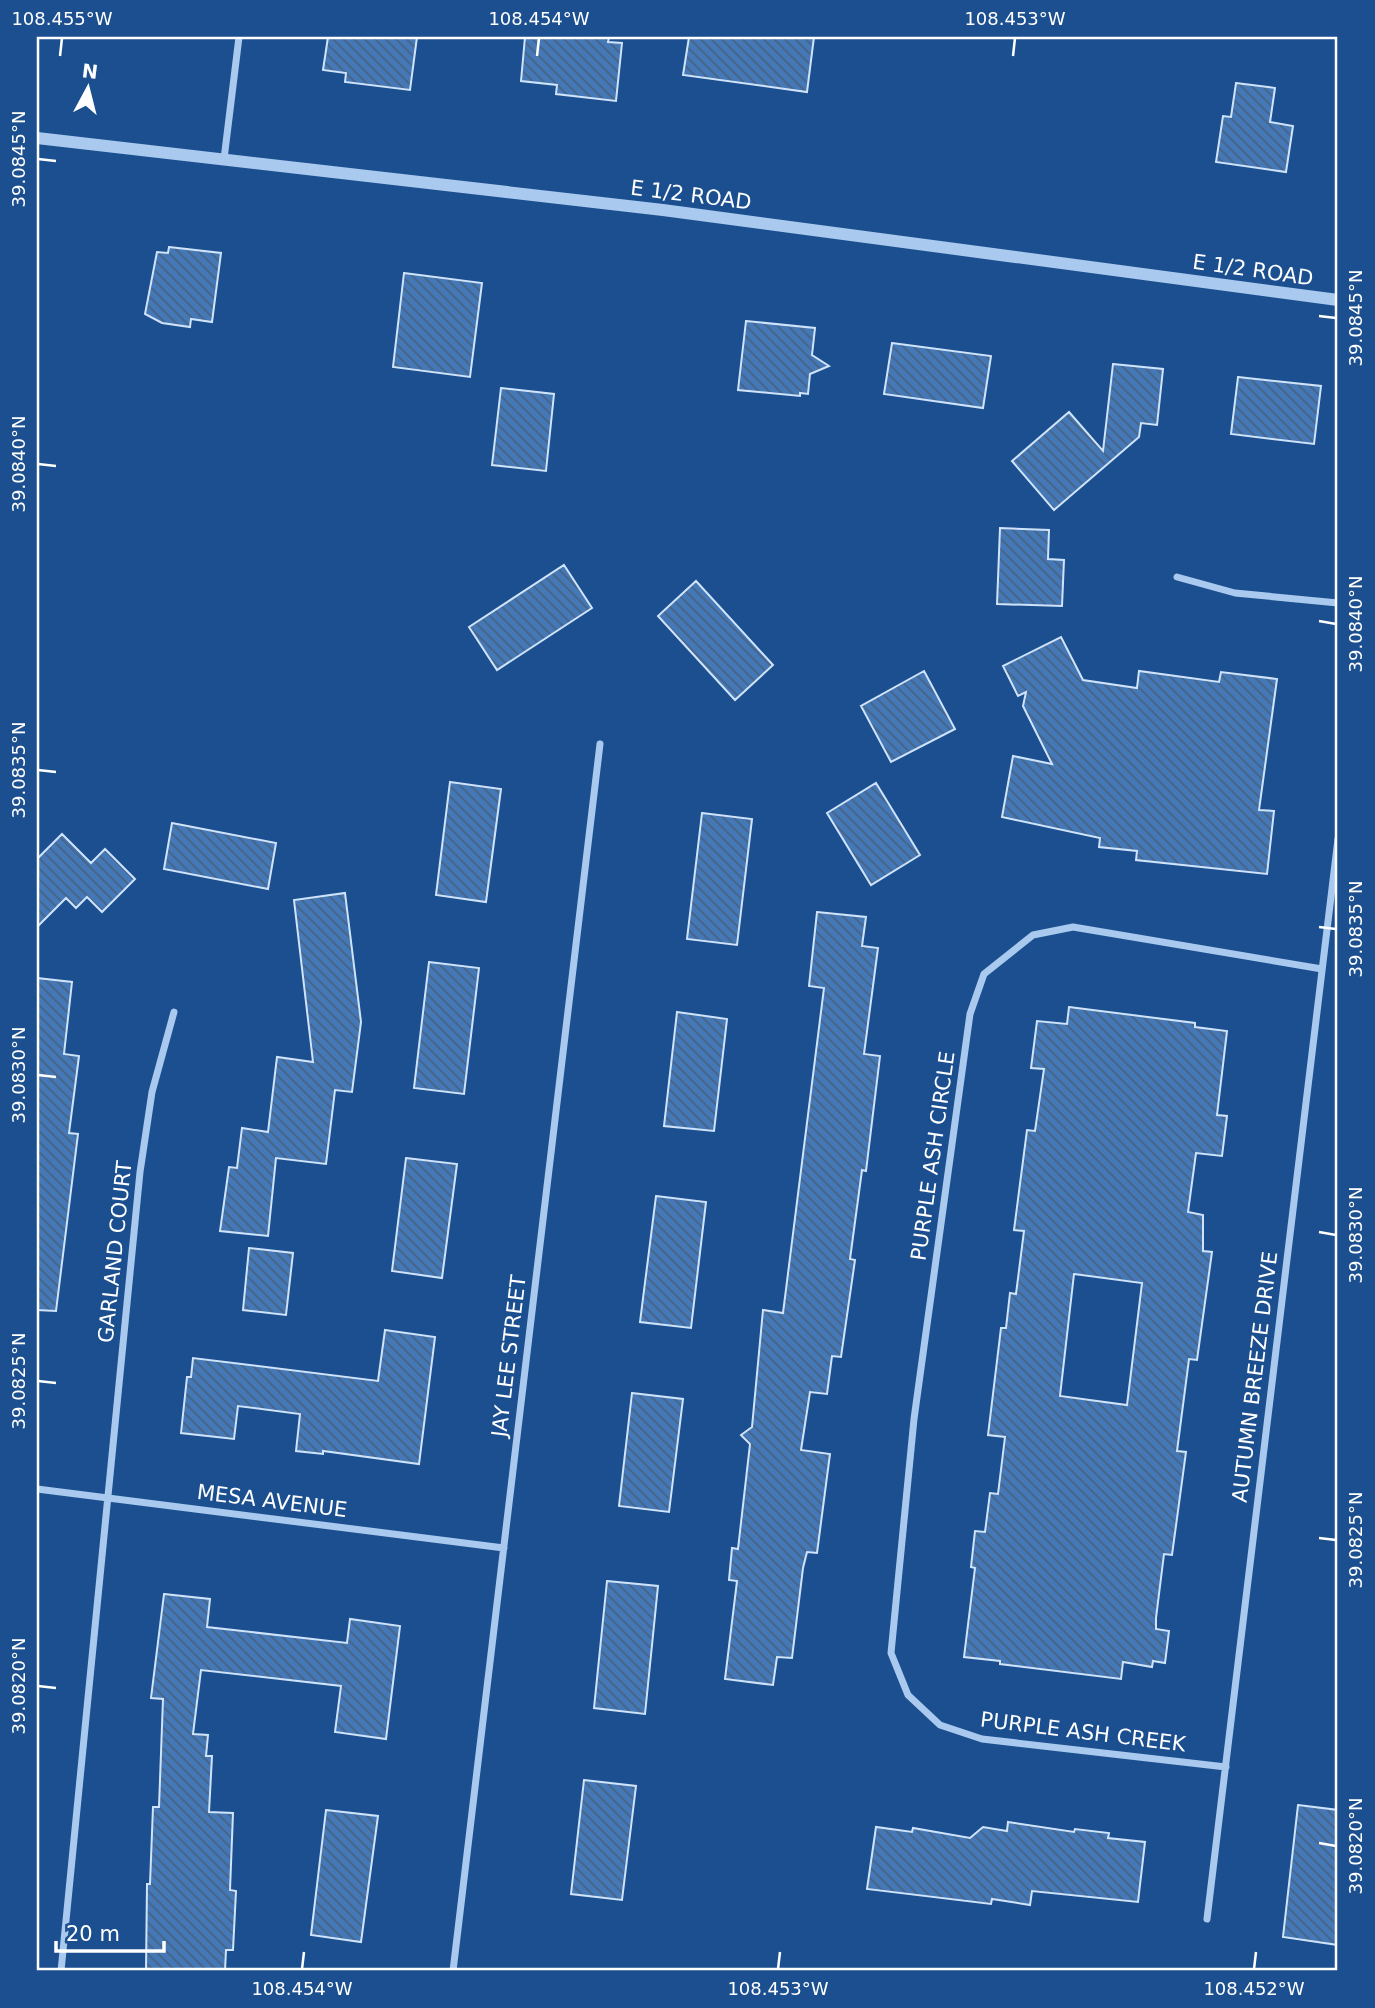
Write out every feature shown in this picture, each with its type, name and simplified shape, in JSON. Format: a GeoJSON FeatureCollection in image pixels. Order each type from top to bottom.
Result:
{"type":"FeatureCollection","features":[{"type":"Feature","properties":{"kind":"street"},"geometry":{"type":"LineString","coordinates":[[224,159],[239,37]]}},
{"type":"Feature","properties":{"kind":"street","name":"E 1/2 ROAD"},"geometry":{"type":"LineString","coordinates":[[37,138],[663,210],[1338,300]]}},
{"type":"Feature","properties":{"kind":"street"},"geometry":{"type":"LineString","coordinates":[[1177,577],[1236,593],[1338,603]]}},
{"type":"Feature","properties":{"kind":"street","name":"JAY LEE STREET"},"geometry":{"type":"LineString","coordinates":[[453,1971],[600,744]]}},
{"type":"Feature","properties":{"kind":"street","name":"AUTUMN BREEZE DRIVE"},"geometry":{"type":"LineString","coordinates":[[1208,1919],[1338,839]]}},
{"type":"Feature","properties":{"kind":"street","name":"PURPLE ASH CIRCLE"},"geometry":{"type":"LineString","coordinates":[[908,1695],[891,1653],[915,1419],[970,1014],[984,974],[1033,935],[1073,927],[1322,970]]}},
{"type":"Feature","properties":{"kind":"street","name":"GARLAND COURT"},"geometry":{"type":"LineString","coordinates":[[61,1971],[140,1172],[152,1092],[174,1012]]}},
{"type":"Feature","properties":{"kind":"street","name":"MESA AVENUE"},"geometry":{"type":"LineString","coordinates":[[37,1489],[504,1548]]}},
{"type":"Feature","properties":{"kind":"street","name":"PURPLE ASH CREEK"},"geometry":{"type":"LineString","coordinates":[[908,1695],[940,1726],[982,1739],[1226,1767]]}},
{"type":"Feature","properties":{"kind":"building"},"geometry":{"type":"Polygon","coordinates":[[[328,37],[417,37],[410,90],[345,82],[346,73],[323,70],[328,37]]]}},
{"type":"Feature","properties":{"kind":"building"},"geometry":{"type":"Polygon","coordinates":[[[525,37],[609,37],[608,42],[622,43],[616,101],[556,94],[557,85],[521,81],[525,37]]]}},
{"type":"Feature","properties":{"kind":"building"},"geometry":{"type":"Polygon","coordinates":[[[689,37],[814,37],[807,92],[683,75],[689,37]]]}},
{"type":"Feature","properties":{"kind":"building"},"geometry":{"type":"Polygon","coordinates":[[[1236,83],[1275,88],[1270,122],[1293,126],[1286,172],[1216,162],[1223,116],[1231,117],[1236,83]]]}},
{"type":"Feature","properties":{"kind":"building"},"geometry":{"type":"Polygon","coordinates":[[[169,247],[221,253],[212,322],[191,319],[190,327],[162,323],[145,314],[157,252],[168,253],[169,247]]]}},
{"type":"Feature","properties":{"kind":"building"},"geometry":{"type":"Polygon","coordinates":[[[404,273],[482,283],[470,377],[393,367],[404,273]]]}},
{"type":"Feature","properties":{"kind":"building"},"geometry":{"type":"Polygon","coordinates":[[[746,321],[815,328],[812,355],[829,366],[810,374],[808,394],[800,393],[800,396],[738,390],[746,321]]]}},
{"type":"Feature","properties":{"kind":"building"},"geometry":{"type":"Polygon","coordinates":[[[892,343],[991,356],[983,408],[884,394],[892,343]]]}},
{"type":"Feature","properties":{"kind":"building"},"geometry":{"type":"Polygon","coordinates":[[[1113,364],[1163,369],[1157,425],[1141,423],[1139,437],[1054,510],[1012,461],[1069,412],[1103,451],[1113,364]]]}},
{"type":"Feature","properties":{"kind":"building"},"geometry":{"type":"Polygon","coordinates":[[[1238,377],[1321,386],[1314,444],[1231,434],[1238,377]]]}},
{"type":"Feature","properties":{"kind":"building"},"geometry":{"type":"Polygon","coordinates":[[[501,388],[554,394],[546,471],[492,465],[501,388]]]}},
{"type":"Feature","properties":{"kind":"building"},"geometry":{"type":"Polygon","coordinates":[[[1000,528],[1049,530],[1048,559],[1064,560],[1062,606],[997,604],[1000,528]]]}},
{"type":"Feature","properties":{"kind":"building"},"geometry":{"type":"Polygon","coordinates":[[[564,565],[592,608],[497,670],[469,627],[564,565]]]}},
{"type":"Feature","properties":{"kind":"building"},"geometry":{"type":"Polygon","coordinates":[[[696,581],[773,665],[735,700],[658,616],[696,581]]]}},
{"type":"Feature","properties":{"kind":"building"},"geometry":{"type":"Polygon","coordinates":[[[1061,637],[1083,680],[1137,688],[1139,671],[1219,682],[1221,672],[1277,679],[1259,810],[1274,811],[1267,874],[1136,860],[1137,851],[1099,847],[1100,838],[1002,817],[1013,756],[1052,764],[1023,706],[1026,692],[1018,696],[1003,666],[1061,637]]]}},
{"type":"Feature","properties":{"kind":"building"},"geometry":{"type":"Polygon","coordinates":[[[924,671],[955,729],[891,762],[861,706],[924,671]]]}},
{"type":"Feature","properties":{"kind":"building"},"geometry":{"type":"Polygon","coordinates":[[[450,782],[501,789],[486,902],[436,895],[450,782]]]}},
{"type":"Feature","properties":{"kind":"building"},"geometry":{"type":"Polygon","coordinates":[[[876,783],[920,855],[871,885],[827,813],[876,783]]]}},
{"type":"Feature","properties":{"kind":"building"},"geometry":{"type":"Polygon","coordinates":[[[702,813],[752,819],[737,945],[687,939],[702,813]]]}},
{"type":"Feature","properties":{"kind":"building"},"geometry":{"type":"Polygon","coordinates":[[[172,823],[276,843],[268,889],[164,869],[172,823]]]}},
{"type":"Feature","properties":{"kind":"building"},"geometry":{"type":"Polygon","coordinates":[[[62,834],[91,863],[105,849],[135,879],[102,912],[87,897],[76,908],[66,898],[37,927],[37,859],[62,834]]]}},
{"type":"Feature","properties":{"kind":"building"},"geometry":{"type":"Polygon","coordinates":[[[345,893],[361,1022],[352,1092],[335,1090],[326,1164],[276,1158],[268,1236],[220,1231],[229,1167],[237,1168],[242,1128],[268,1132],[277,1057],[313,1062],[294,900],[345,893]]]}},
{"type":"Feature","properties":{"kind":"building"},"geometry":{"type":"Polygon","coordinates":[[[817,912],[866,917],[862,946],[878,948],[864,1054],[880,1056],[866,1171],[862,1170],[850,1259],[855,1260],[841,1357],[832,1356],[827,1394],[810,1392],[801,1450],[830,1454],[817,1553],[807,1552],[792,1658],[777,1657],[773,1685],[725,1679],[737,1581],[729,1580],[732,1548],[738,1549],[750,1444],[741,1435],[752,1427],[763,1310],[783,1313],[824,988],[809,986],[817,912]]]}},
{"type":"Feature","properties":{"kind":"building"},"geometry":{"type":"Polygon","coordinates":[[[429,962],[479,968],[464,1094],[414,1088],[429,962]]]}},
{"type":"Feature","properties":{"kind":"building"},"geometry":{"type":"Polygon","coordinates":[[[37,978],[72,982],[64,1054],[79,1056],[69,1133],[78,1134],[56,1311],[37,1310],[37,978]]]}},
{"type":"Feature","properties":{"kind":"building"},"geometry":{"type":"Polygon","coordinates":[[[1069,1007],[1195,1023],[1195,1027],[1227,1031],[1217,1115],[1227,1116],[1222,1156],[1196,1153],[1188,1212],[1203,1215],[1203,1251],[1212,1252],[1197,1360],[1189,1359],[1177,1451],[1186,1452],[1172,1555],[1164,1554],[1156,1618],[1156,1629],[1169,1631],[1165,1663],[1153,1661],[1152,1667],[1123,1662],[1121,1679],[964,1657],[975,1568],[971,1567],[975,1531],[985,1532],[990,1493],[998,1494],[1005,1437],[988,1435],[1001,1328],[1006,1328],[1010,1293],[1016,1294],[1024,1231],[1014,1230],[1027,1130],[1035,1131],[1044,1069],[1031,1068],[1037,1021],[1067,1024],[1069,1007]],[[1074,1274],[1060,1396],[1127,1405],[1142,1283],[1074,1274]]]}},
{"type":"Feature","properties":{"kind":"building"},"geometry":{"type":"Polygon","coordinates":[[[677,1012],[727,1019],[714,1131],[664,1126],[677,1012]]]}},
{"type":"Feature","properties":{"kind":"building"},"geometry":{"type":"Polygon","coordinates":[[[406,1158],[457,1164],[442,1278],[392,1271],[406,1158]]]}},
{"type":"Feature","properties":{"kind":"building"},"geometry":{"type":"Polygon","coordinates":[[[656,1196],[706,1202],[691,1328],[640,1322],[656,1196]]]}},
{"type":"Feature","properties":{"kind":"building"},"geometry":{"type":"Polygon","coordinates":[[[249,1248],[293,1253],[286,1315],[243,1310],[249,1248]]]}},
{"type":"Feature","properties":{"kind":"building"},"geometry":{"type":"Polygon","coordinates":[[[385,1330],[435,1337],[419,1464],[323,1451],[323,1454],[296,1451],[300,1414],[238,1406],[234,1439],[181,1433],[187,1377],[191,1377],[193,1358],[378,1381],[385,1330]]]}},
{"type":"Feature","properties":{"kind":"building"},"geometry":{"type":"Polygon","coordinates":[[[632,1393],[683,1399],[669,1512],[619,1506],[632,1393]]]}},
{"type":"Feature","properties":{"kind":"building"},"geometry":{"type":"Polygon","coordinates":[[[607,1581],[658,1586],[645,1714],[594,1708],[607,1581]]]}},
{"type":"Feature","properties":{"kind":"building"},"geometry":{"type":"Polygon","coordinates":[[[164,1594],[210,1599],[207,1627],[347,1643],[350,1619],[400,1626],[386,1739],[335,1732],[341,1686],[201,1670],[193,1734],[208,1735],[206,1756],[212,1756],[209,1812],[233,1813],[230,1890],[236,1891],[233,1950],[226,1950],[225,1971],[146,1971],[147,1884],[150,1884],[153,1807],[159,1807],[163,1699],[151,1698],[164,1594]]]}},
{"type":"Feature","properties":{"kind":"building"},"geometry":{"type":"Polygon","coordinates":[[[584,1780],[636,1786],[622,1900],[571,1894],[584,1780]]]}},
{"type":"Feature","properties":{"kind":"building"},"geometry":{"type":"Polygon","coordinates":[[[1298,1805],[1338,1810],[1338,1945],[1283,1937],[1298,1805]]]}},
{"type":"Feature","properties":{"kind":"building"},"geometry":{"type":"Polygon","coordinates":[[[326,1810],[378,1816],[361,1942],[311,1935],[326,1810]]]}},
{"type":"Feature","properties":{"kind":"building"},"geometry":{"type":"Polygon","coordinates":[[[1008,1822],[1074,1832],[1075,1829],[1109,1833],[1108,1838],[1145,1842],[1138,1902],[1032,1891],[1030,1905],[992,1899],[991,1904],[867,1889],[876,1827],[912,1832],[913,1828],[970,1838],[983,1827],[1007,1831],[1008,1822]]]}}]}
